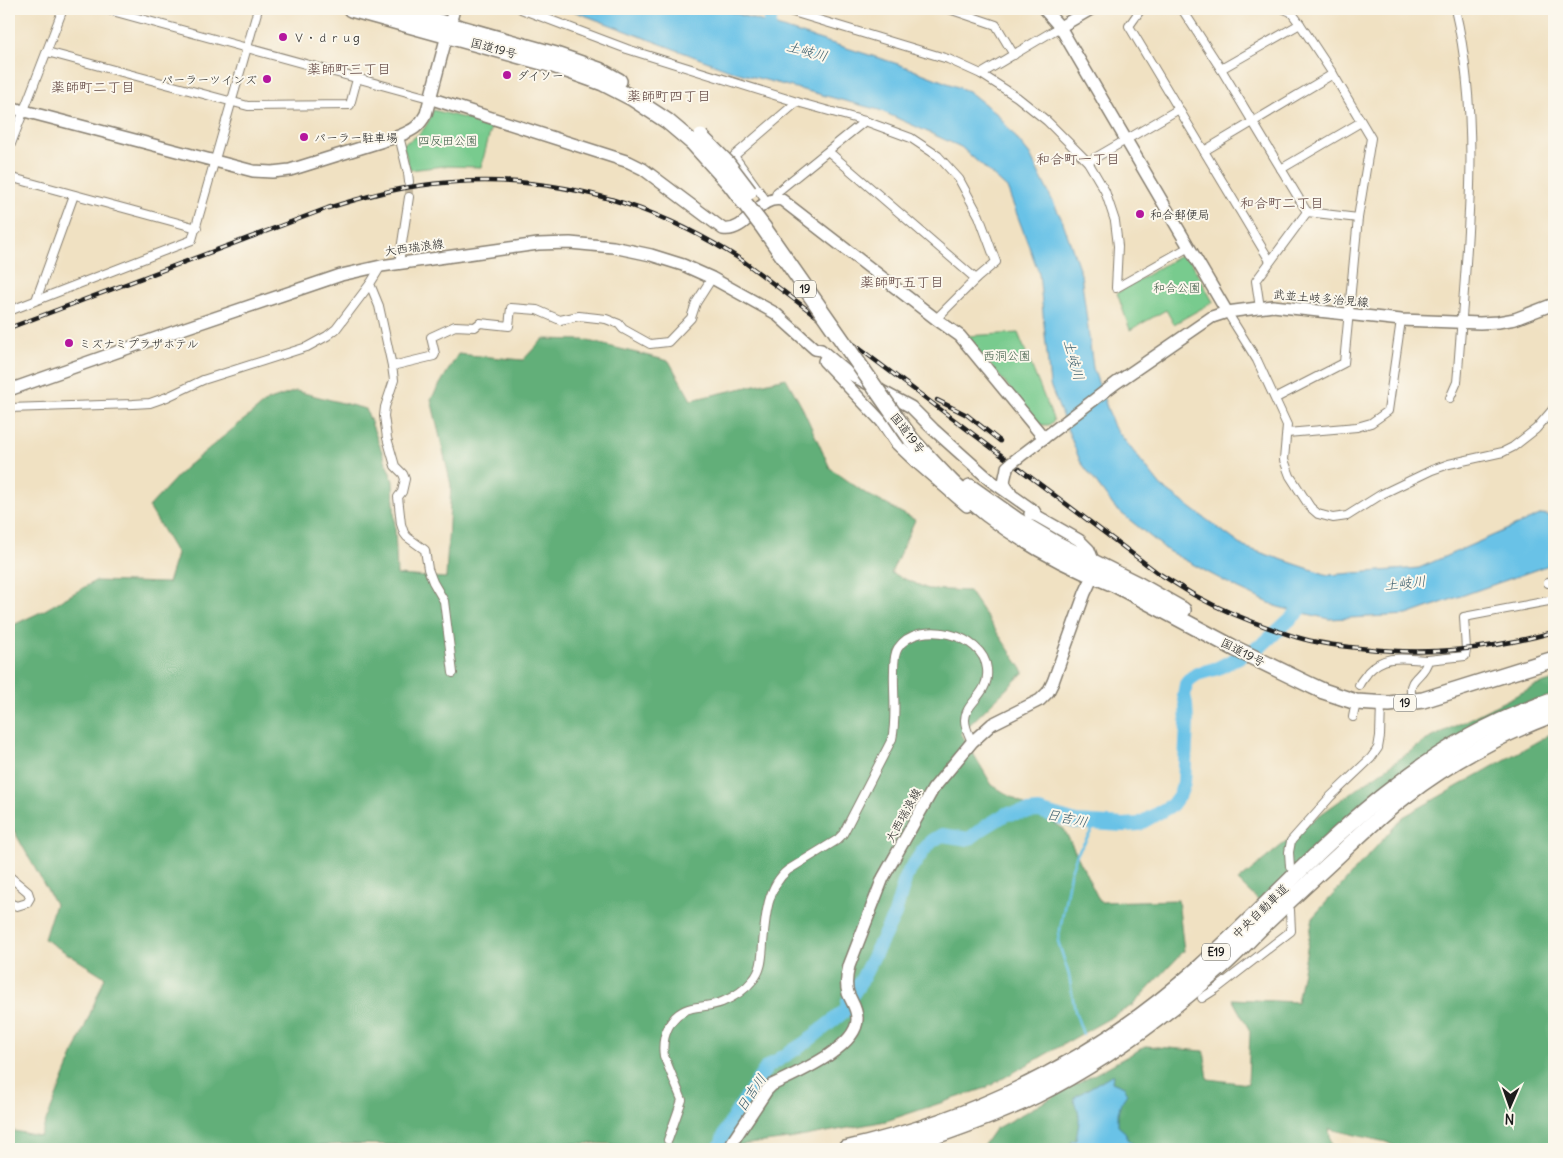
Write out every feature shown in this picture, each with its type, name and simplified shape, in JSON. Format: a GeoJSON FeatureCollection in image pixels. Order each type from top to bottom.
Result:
{"type":"FeatureCollection","features":[{"type":"Feature","properties":{"kind":"highway","name":"国道19号"},"geometry":{"type":"LineString","coordinates":[[351,9],[448,30]]}},
{"type":"Feature","properties":{"kind":"highway","name":"国道19号"},"geometry":{"type":"LineString","coordinates":[[393,9],[448,30],[603,83],[632,98],[697,140],[939,470],[986,514],[1018,536],[1094,569]]}},
{"type":"Feature","properties":{"kind":"highway","name":"国道19号"},"geometry":{"type":"LineString","coordinates":[[914,436],[991,503],[1055,543],[1114,584],[1263,657],[1323,691],[1356,702],[1406,703],[1423,700],[1554,659]]}},
{"type":"Feature","properties":{"kind":"highway","name":"国道19号"},"geometry":{"type":"LineString","coordinates":[[1263,657],[1330,684],[1356,692],[1385,695],[1431,688],[1554,650]]}},
{"type":"Feature","properties":{"kind":"highway","name":"中央自動車道"},"geometry":{"type":"LineString","coordinates":[[845,1149],[919,1129],[978,1107],[1032,1084],[1100,1044],[1145,1012],[1198,970],[1365,810],[1396,785],[1434,759],[1487,728],[1523,711],[1554,700]]}},
{"type":"Feature","properties":{"kind":"highway","name":"中央自動車道"},"geometry":{"type":"LineString","coordinates":[[896,1149],[986,1118],[1034,1096],[1068,1078],[1130,1039],[1178,1003],[1223,965],[1294,896],[1404,797],[1434,775],[1462,758],[1523,727],[1554,714]]}},
{"type":"Feature","properties":{"kind":"main road"},"geometry":{"type":"LineString","coordinates":[[9,107],[254,171],[290,170],[398,136],[414,129],[420,124],[426,114],[454,9]]}},
{"type":"Feature","properties":{"kind":"main road"},"geometry":{"type":"LineString","coordinates":[[1044,9],[1060,27],[1227,312]]}},
{"type":"Feature","properties":{"kind":"main road"},"geometry":{"type":"LineString","coordinates":[[1060,27],[1091,9]]}},
{"type":"Feature","properties":{"kind":"main road"},"geometry":{"type":"LineString","coordinates":[[429,98],[629,162],[643,169],[723,229],[736,228],[771,200],[782,200],[936,320],[960,336],[1044,438]]}},
{"type":"Feature","properties":{"kind":"main road","name":"大西瑞浪線"},"geometry":{"type":"LineString","coordinates":[[9,390],[341,275],[399,263],[538,244],[570,243],[613,247],[652,255],[683,265],[712,278],[775,313],[815,349]]}},
{"type":"Feature","properties":{"kind":"main road","name":"武並土岐多治見線"},"geometry":{"type":"LineString","coordinates":[[990,480],[1002,468],[1008,466],[1116,383],[1212,317],[1227,312],[1273,306],[1401,320],[1498,322],[1515,319],[1554,304]]}},
{"type":"Feature","properties":{"kind":"main road"},"geometry":{"type":"LineString","coordinates":[[815,349],[820,350],[848,373],[911,407],[990,480],[1034,511],[1037,516]]}},
{"type":"Feature","properties":{"kind":"main road"},"geometry":{"type":"LineString","coordinates":[[815,349],[817,354],[882,422],[896,443],[944,488],[1003,530],[1018,536]]}},
{"type":"Feature","properties":{"kind":"main road"},"geometry":{"type":"LineString","coordinates":[[882,422],[880,416],[891,401],[897,399]]}},
{"type":"Feature","properties":{"kind":"main road"},"geometry":{"type":"LineString","coordinates":[[1008,466],[1004,478],[1004,486],[1013,496]]}},
{"type":"Feature","properties":{"kind":"main road"},"geometry":{"type":"LineString","coordinates":[[990,480],[995,492],[1004,499],[1079,540],[1089,550],[1094,569]]}},
{"type":"Feature","properties":{"kind":"main road","name":"大西瑞浪線"},"geometry":{"type":"LineString","coordinates":[[730,1149],[733,1141],[772,1085],[837,1050],[856,1028],[858,1021],[857,1011],[847,991],[848,966],[883,878],[933,789],[972,742],[992,724],[1040,700],[1048,692],[1094,569]]}},
{"type":"Feature","properties":{"kind":"street"},"geometry":{"type":"LineString","coordinates":[[9,149],[64,9]]}},
{"type":"Feature","properties":{"kind":"street"},"geometry":{"type":"LineString","coordinates":[[105,9],[429,98]]}},
{"type":"Feature","properties":{"kind":"street"},"geometry":{"type":"LineString","coordinates":[[9,311],[192,240],[197,228],[258,9]]}},
{"type":"Feature","properties":{"kind":"street"},"geometry":{"type":"LineString","coordinates":[[521,9],[627,48],[797,102],[865,121],[911,138],[938,156],[959,179],[979,216],[996,262],[976,279],[936,320]]}},
{"type":"Feature","properties":{"kind":"street"},"geometry":{"type":"LineString","coordinates":[[783,9],[948,59],[981,74],[1025,103],[1088,162],[1105,191],[1115,221],[1118,246],[1116,288],[1189,246]]}},
{"type":"Feature","properties":{"kind":"street"},"geometry":{"type":"LineString","coordinates":[[949,9],[996,25],[1014,55]]}},
{"type":"Feature","properties":{"kind":"street"},"geometry":{"type":"LineString","coordinates":[[1142,9],[1129,26],[1270,261]]}},
{"type":"Feature","properties":{"kind":"street"},"geometry":{"type":"LineString","coordinates":[[1182,9],[1221,69],[1306,212]]}},
{"type":"Feature","properties":{"kind":"street"},"geometry":{"type":"LineString","coordinates":[[1276,398],[1344,364],[1358,218],[1371,138],[1333,74],[1300,24],[1291,12],[1284,9]]}},
{"type":"Feature","properties":{"kind":"street"},"geometry":{"type":"LineString","coordinates":[[1450,398],[1457,382],[1470,206],[1470,131],[1466,68],[1457,10]]}},
{"type":"Feature","properties":{"kind":"street"},"geometry":{"type":"LineString","coordinates":[[1221,69],[1300,24]]}},
{"type":"Feature","properties":{"kind":"street"},"geometry":{"type":"LineString","coordinates":[[981,74],[1060,27]]}},
{"type":"Feature","properties":{"kind":"street"},"geometry":{"type":"LineString","coordinates":[[46,52],[248,106],[350,105],[357,79]]}},
{"type":"Feature","properties":{"kind":"street"},"geometry":{"type":"LineString","coordinates":[[1204,151],[1333,74]]}},
{"type":"Feature","properties":{"kind":"street"},"geometry":{"type":"LineString","coordinates":[[797,102],[734,156],[771,200],[777,192],[865,121]]}},
{"type":"Feature","properties":{"kind":"street"},"geometry":{"type":"LineString","coordinates":[[1088,162],[1179,109]]}},
{"type":"Feature","properties":{"kind":"street"},"geometry":{"type":"LineString","coordinates":[[1281,169],[1360,122]]}},
{"type":"Feature","properties":{"kind":"street"},"geometry":{"type":"LineString","coordinates":[[398,136],[409,182]]}},
{"type":"Feature","properties":{"kind":"street"},"geometry":{"type":"LineString","coordinates":[[828,152],[976,279]]}},
{"type":"Feature","properties":{"kind":"street"},"geometry":{"type":"LineString","coordinates":[[9,177],[197,228]]}},
{"type":"Feature","properties":{"kind":"street"},"geometry":{"type":"LineString","coordinates":[[36,300],[74,195]]}},
{"type":"Feature","properties":{"kind":"street"},"geometry":{"type":"LineString","coordinates":[[399,263],[409,197]]}},
{"type":"Feature","properties":{"kind":"street"},"geometry":{"type":"LineString","coordinates":[[1306,212],[1358,218]]}},
{"type":"Feature","properties":{"kind":"street"},"geometry":{"type":"LineString","coordinates":[[1260,308],[1256,281],[1306,212]]}},
{"type":"Feature","properties":{"kind":"street"},"geometry":{"type":"LineString","coordinates":[[9,408],[150,403],[203,380],[307,347],[336,329],[370,284],[381,266]]}},
{"type":"Feature","properties":{"kind":"street"},"geometry":{"type":"LineString","coordinates":[[392,366],[434,356],[431,337],[456,326],[477,326],[480,323],[509,326],[511,308],[537,310],[560,320],[579,316],[606,319],[619,324],[623,329],[650,344],[668,342],[691,318],[696,303],[712,278]]}},
{"type":"Feature","properties":{"kind":"street"},"geometry":{"type":"LineString","coordinates":[[370,284],[380,306],[394,380],[384,416],[394,466],[403,474],[405,479],[402,492],[398,497],[401,524],[408,538],[425,550],[428,569],[442,597],[453,673]]}},
{"type":"Feature","properties":{"kind":"street"},"geometry":{"type":"LineString","coordinates":[[1227,312],[1257,360],[1287,425],[1284,460],[1290,476],[1310,507],[1318,514],[1333,518],[1347,516],[1382,494],[1432,470],[1449,464],[1503,452],[1514,447],[1536,429],[1554,408]]}},
{"type":"Feature","properties":{"kind":"street"},"geometry":{"type":"LineString","coordinates":[[1286,433],[1356,427],[1370,423],[1388,411],[1401,320]]}},
{"type":"Feature","properties":{"kind":"street"},"geometry":{"type":"LineString","coordinates":[[1359,685],[1370,670],[1382,661],[1395,659],[1428,660],[1465,656],[1464,617],[1554,600]]}},
{"type":"Feature","properties":{"kind":"street"},"geometry":{"type":"LineString","coordinates":[[668,1140],[682,1100],[664,1056],[666,1032],[673,1019],[680,1013],[691,1008],[721,1003],[737,994],[755,979],[760,970],[765,919],[776,884],[788,870],[837,840],[843,834],[892,739],[894,732],[893,692],[895,654],[904,641],[913,635],[937,632],[958,637],[975,647],[986,662],[988,670],[985,687],[966,714],[965,721],[972,742]]}},
{"type":"Feature","properties":{"kind":"street"},"geometry":{"type":"LineString","coordinates":[[1411,692],[1410,688],[1413,682],[1424,672],[1428,660]]}},
{"type":"Feature","properties":{"kind":"street"},"geometry":{"type":"LineString","coordinates":[[1290,867],[1289,852],[1291,841],[1331,796],[1371,758],[1378,748],[1381,704]]}},
{"type":"Feature","properties":{"kind":"street"},"geometry":{"type":"LineString","coordinates":[[1353,717],[1355,707]]}},
{"type":"Feature","properties":{"kind":"street"},"geometry":{"type":"LineString","coordinates":[[9,876],[28,892],[30,898],[26,903],[17,906],[9,903]]}},
{"type":"Feature","properties":{"kind":"street"},"geometry":{"type":"LineString","coordinates":[[1202,998],[1291,931],[1290,910]]}},
{"type":"Feature","properties":{"kind":"green space","name":"四反田公園"},"geometry":{"type":"Polygon","coordinates":[[[433,110],[492,125],[481,167],[444,166],[410,170],[403,144],[422,131],[433,110]]]}},
{"type":"Feature","properties":{"kind":"green space","name":"和合公園"},"geometry":{"type":"Polygon","coordinates":[[[1186,252],[1213,302],[1174,324],[1166,310],[1130,330],[1117,293],[1186,252]]]}},
{"type":"Feature","properties":{"kind":"green space","name":"西洞公園"},"geometry":{"type":"Polygon","coordinates":[[[1018,333],[1054,421],[1049,425],[1040,425],[966,336],[1018,333]]]}},
{"type":"Feature","properties":{"kind":"green space"},"geometry":{"type":"Polygon","coordinates":[[[543,339],[584,340],[669,361],[691,400],[786,378],[803,409],[830,468],[865,493],[915,520],[891,573],[928,589],[969,591],[1024,672],[961,733],[992,785],[1064,829],[1100,902],[1178,900],[1184,951],[1133,1005],[986,1088],[886,1121],[789,1139],[708,1149],[640,1149],[611,1144],[559,1143],[479,1147],[352,1144],[242,1149],[9,1149],[9,1130],[40,1136],[105,977],[44,939],[55,904],[9,822],[9,627],[43,611],[95,581],[168,583],[177,554],[149,507],[185,468],[267,401],[296,391],[366,409],[393,481],[397,575],[446,578],[451,485],[431,399],[458,354],[523,360],[543,339]]]}},
{"type":"Feature","properties":{"kind":"green space"},"geometry":{"type":"Polygon","coordinates":[[[1554,680],[1554,694],[1473,728],[1260,902],[1238,881],[1314,819],[1425,741],[1535,686],[1554,680]]]}},
{"type":"Feature","properties":{"kind":"green space"},"geometry":{"type":"Polygon","coordinates":[[[1554,732],[1554,1149],[1401,1149],[1386,1142],[1329,1129],[1332,1149],[981,1149],[995,1129],[1146,1046],[1204,1051],[1208,1079],[1248,1084],[1250,1031],[1232,999],[1297,1002],[1313,917],[1403,817],[1554,732]]]}},
{"type":"Feature","properties":{"kind":"water","name":"土岐川"},"geometry":{"type":"Polygon","coordinates":[[[568,9],[722,9],[898,64],[968,91],[996,113],[1030,155],[1063,222],[1081,274],[1093,368],[1114,427],[1161,486],[1244,547],[1328,575],[1419,568],[1542,514],[1554,517],[1554,566],[1552,564],[1407,615],[1329,619],[1278,607],[1239,589],[1168,551],[1115,508],[1080,461],[1050,385],[1039,273],[1007,188],[961,147],[879,110],[735,72],[568,9]]]}},
{"type":"Feature","properties":{"kind":"water"},"geometry":{"type":"Polygon","coordinates":[[[1113,1074],[1112,1082],[1124,1087],[1127,1094],[1121,1103],[1118,1113],[1118,1126],[1125,1132],[1129,1141],[1138,1149],[1072,1149],[1071,1141],[1076,1140],[1079,1122],[1078,1111],[1074,1102],[1076,1096],[1113,1074]]]}},
{"type":"Feature","properties":{"kind":"waterway"},"geometry":{"type":"LineString","coordinates":[[767,40],[772,9]]}},
{"type":"Feature","properties":{"kind":"waterway","name":"日吉川"},"geometry":{"type":"LineString","coordinates":[[719,1149],[727,1129],[738,1110],[767,1067],[805,1043],[846,1010],[848,1001],[860,983],[895,914],[906,876],[932,841],[942,835],[969,839],[1006,814],[1039,811],[1076,822],[1124,825],[1139,824],[1172,805],[1180,794],[1184,783],[1187,724],[1184,695],[1186,684],[1197,674],[1218,668],[1262,645],[1298,612],[1309,599]]}},
{"type":"Feature","properties":{"kind":"waterway"},"geometry":{"type":"LineString","coordinates":[[1083,1034],[1075,1011],[1069,975],[1058,941],[1070,874],[1077,854],[1096,824]]}},
{"type":"Feature","properties":{"kind":"tunnel"},"geometry":{"type":"LineString","coordinates":[[409,182],[409,197]]}},
{"type":"Feature","properties":{"kind":"railway"},"geometry":{"type":"LineString","coordinates":[[9,328],[328,208],[383,192],[417,186],[504,181],[546,185],[587,193],[627,204],[666,219],[705,238],[743,261],[1158,573],[1218,607],[1283,633],[1319,643],[1384,650],[1457,650],[1505,643],[1554,632]]}},
{"type":"Feature","properties":{"kind":"railway"},"geometry":{"type":"LineString","coordinates":[[937,400],[967,415],[1000,441]]}},
{"type":"Feature","properties":{"kind":"place","name":"Ｖ・ｄｒｕg"},"geometry":{"type":"Point","coordinates":[283,37]}},
{"type":"Feature","properties":{"kind":"place","name":"ダイソー"},"geometry":{"type":"Point","coordinates":[507,75]}},
{"type":"Feature","properties":{"kind":"place","name":"パーラーツインズ"},"geometry":{"type":"Point","coordinates":[267,79]}},
{"type":"Feature","properties":{"kind":"place","name":"パーラー駐車場"},"geometry":{"type":"Point","coordinates":[304,137]}},
{"type":"Feature","properties":{"kind":"place","name":"和合郵便局"},"geometry":{"type":"Point","coordinates":[1140,214]}},
{"type":"Feature","properties":{"kind":"place","name":"ミズナミプラザホテル"},"geometry":{"type":"Point","coordinates":[69,343]}},
{"type":"Feature","properties":{"kind":"district","name":"薬師町三丁目"},"geometry":{"type":"Point","coordinates":[349,69]}},
{"type":"Feature","properties":{"kind":"district","name":"薬師町二丁目"},"geometry":{"type":"Point","coordinates":[93,87]}},
{"type":"Feature","properties":{"kind":"district","name":"薬師町四丁目"},"geometry":{"type":"Point","coordinates":[669,96]}},
{"type":"Feature","properties":{"kind":"district","name":"和合町一丁目"},"geometry":{"type":"Point","coordinates":[1078,159]}},
{"type":"Feature","properties":{"kind":"district","name":"和合町二丁目"},"geometry":{"type":"Point","coordinates":[1282,203]}},
{"type":"Feature","properties":{"kind":"district","name":"薬師町五丁目"},"geometry":{"type":"Point","coordinates":[902,282]}}]}
